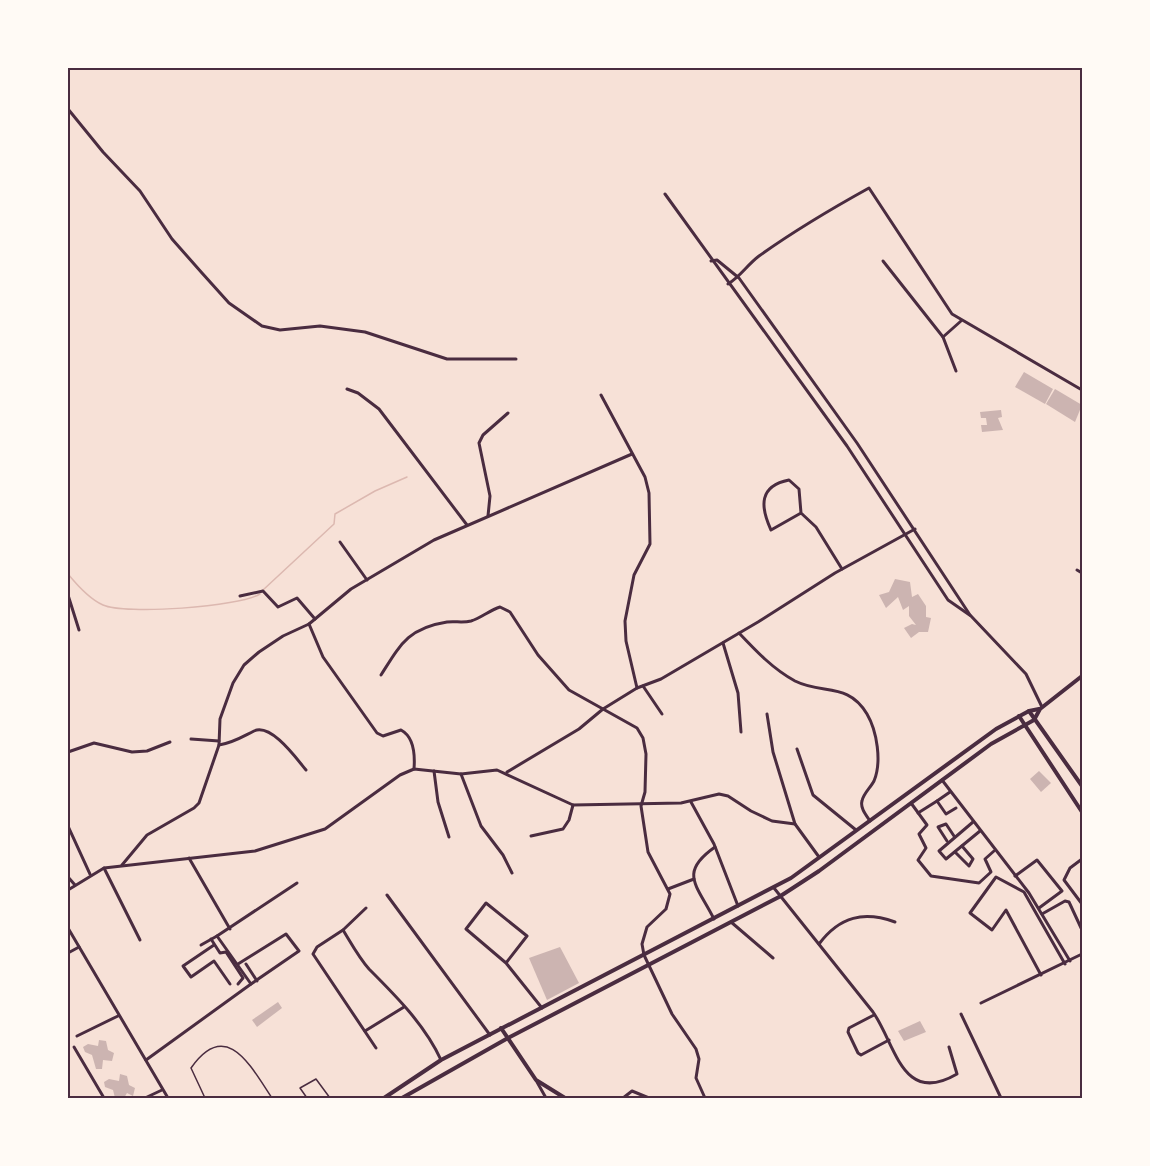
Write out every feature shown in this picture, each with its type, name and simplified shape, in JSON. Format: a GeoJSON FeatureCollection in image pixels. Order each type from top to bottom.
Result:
{"type":"FeatureCollection","features":[{"type":"Feature","properties":{"kind":"main road"},"geometry":{"type":"LineString","coordinates":[[402,1098],[508,1038],[779,897],[819,871],[991,744],[1034,720],[1041,708],[1083,676]]}},
{"type":"Feature","properties":{"kind":"main road"},"geometry":{"type":"LineString","coordinates":[[384,1098],[441,1060],[774,888],[820,859],[856,830],[987,736],[1019,716],[1041,708]]}},
{"type":"Feature","properties":{"kind":"main road"},"geometry":{"type":"LineString","coordinates":[[1029,711],[1083,786]]}},
{"type":"Feature","properties":{"kind":"main road"},"geometry":{"type":"LineString","coordinates":[[1019,716],[1083,812]]}},
{"type":"Feature","properties":{"kind":"main road"},"geometry":{"type":"LineString","coordinates":[[501,1028],[536,1080],[565,1098]]}},
{"type":"Feature","properties":{"kind":"street"},"geometry":{"type":"LineString","coordinates":[[68,109],[103,152],[140,191],[172,239],[202,273],[229,303],[262,326],[280,330],[320,327],[365,332],[447,359],[516,359]]}},
{"type":"Feature","properties":{"kind":"street"},"geometry":{"type":"LineString","coordinates":[[728,284],[739,278],[750,262],[802,226],[868,188],[952,314],[1083,390]]}},
{"type":"Feature","properties":{"kind":"street"},"geometry":{"type":"LineString","coordinates":[[664,194],[840,437],[948,600],[971,616]]}},
{"type":"Feature","properties":{"kind":"street"},"geometry":{"type":"LineString","coordinates":[[711,261],[717,260],[739,278],[857,443],[971,616],[1026,674],[1041,708]]}},
{"type":"Feature","properties":{"kind":"street"},"geometry":{"type":"LineString","coordinates":[[884,261],[943,337],[956,371]]}},
{"type":"Feature","properties":{"kind":"street"},"geometry":{"type":"LineString","coordinates":[[943,337],[961,320]]}},
{"type":"Feature","properties":{"kind":"street"},"geometry":{"type":"LineString","coordinates":[[347,389],[365,397],[379,408],[467,525]]}},
{"type":"Feature","properties":{"kind":"street"},"geometry":{"type":"LineString","coordinates":[[601,396],[645,477],[650,506],[650,544],[634,575],[625,621],[626,641],[637,688]]}},
{"type":"Feature","properties":{"kind":"street"},"geometry":{"type":"LineString","coordinates":[[488,516],[490,496],[479,443],[483,435],[508,413]]}},
{"type":"Feature","properties":{"kind":"street"},"geometry":{"type":"LineString","coordinates":[[122,866],[147,835],[199,803],[219,743],[220,719],[233,683],[244,664],[283,636],[309,624],[351,589],[434,540],[632,454]]}},
{"type":"Feature","properties":{"kind":"street"},"geometry":{"type":"LineString","coordinates":[[801,513],[771,530],[763,513],[767,489],[774,483],[789,480],[799,489],[801,513],[816,527],[842,569]]}},
{"type":"Feature","properties":{"kind":"street"},"geometry":{"type":"LineString","coordinates":[[507,772],[579,729],[603,709],[637,688],[661,679],[842,569],[915,529]]}},
{"type":"Feature","properties":{"kind":"street"},"geometry":{"type":"LineString","coordinates":[[340,542],[367,580]]}},
{"type":"Feature","properties":{"kind":"street"},"geometry":{"type":"LineString","coordinates":[[1077,570],[1083,573]]}},
{"type":"Feature","properties":{"kind":"street"},"geometry":{"type":"LineString","coordinates":[[240,596],[263,591],[278,607],[297,598],[315,619]]}},
{"type":"Feature","properties":{"kind":"street"},"geometry":{"type":"LineString","coordinates":[[68,595],[79,630]]}},
{"type":"Feature","properties":{"kind":"street"},"geometry":{"type":"LineString","coordinates":[[381,675],[393,652],[419,630],[448,622],[473,621],[501,607],[510,612],[538,655],[569,690],[637,728],[643,738],[646,777],[641,806],[648,852],[670,894],[666,909],[647,927],[642,944],[644,955],[682,1033],[696,1049],[699,1059],[696,1078],[705,1098]]}},
{"type":"Feature","properties":{"kind":"street"},"geometry":{"type":"LineString","coordinates":[[309,624],[323,657],[377,733],[383,736],[401,730],[406,734],[414,751],[414,769]]}},
{"type":"Feature","properties":{"kind":"street"},"geometry":{"type":"LineString","coordinates":[[739,633],[778,671],[798,682],[847,693],[857,699],[868,716],[878,754],[875,778],[862,800],[862,811],[870,821]]}},
{"type":"Feature","properties":{"kind":"street"},"geometry":{"type":"LineString","coordinates":[[723,642],[738,693],[741,732]]}},
{"type":"Feature","properties":{"kind":"street"},"geometry":{"type":"LineString","coordinates":[[643,686],[662,714]]}},
{"type":"Feature","properties":{"kind":"street"},"geometry":{"type":"LineString","coordinates":[[767,714],[773,752],[795,824],[820,859]]}},
{"type":"Feature","properties":{"kind":"street"},"geometry":{"type":"LineString","coordinates":[[191,739],[231,743],[255,730],[266,730],[285,746],[306,770]]}},
{"type":"Feature","properties":{"kind":"street"},"geometry":{"type":"LineString","coordinates":[[68,752],[94,743],[132,752],[147,751],[170,742]]}},
{"type":"Feature","properties":{"kind":"street"},"geometry":{"type":"LineString","coordinates":[[797,749],[813,795],[856,830]]}},
{"type":"Feature","properties":{"kind":"street"},"geometry":{"type":"LineString","coordinates":[[68,890],[90,874],[104,868],[255,851],[325,830],[400,775],[414,769],[461,774],[497,770],[507,772],[573,805],[641,806],[691,802],[719,794],[728,796],[751,811],[772,820],[795,824]]}},
{"type":"Feature","properties":{"kind":"street"},"geometry":{"type":"LineString","coordinates":[[434,771],[438,802],[449,837]]}},
{"type":"Feature","properties":{"kind":"street"},"geometry":{"type":"LineString","coordinates":[[461,774],[481,826],[503,855],[512,873]]}},
{"type":"Feature","properties":{"kind":"street"},"geometry":{"type":"LineString","coordinates":[[942,780],[1039,908],[1070,961]]}},
{"type":"Feature","properties":{"kind":"street"},"geometry":{"type":"LineString","coordinates":[[918,813],[950,792]]}},
{"type":"Feature","properties":{"kind":"street"},"geometry":{"type":"LineString","coordinates":[[937,801],[946,814],[956,808]]}},
{"type":"Feature","properties":{"kind":"street"},"geometry":{"type":"LineString","coordinates":[[691,802],[715,847],[738,906]]}},
{"type":"Feature","properties":{"kind":"street"},"geometry":{"type":"LineString","coordinates":[[911,803],[927,825],[919,834],[926,848],[918,860],[931,876],[980,883],[992,872],[985,857],[994,851]]}},
{"type":"Feature","properties":{"kind":"street"},"geometry":{"type":"LineString","coordinates":[[531,836],[563,829],[573,805]]}},
{"type":"Feature","properties":{"kind":"street"},"geometry":{"type":"LineString","coordinates":[[973,822],[939,851],[946,859],[980,831]]}},
{"type":"Feature","properties":{"kind":"street"},"geometry":{"type":"LineString","coordinates":[[947,842],[939,827],[946,824],[954,836]]}},
{"type":"Feature","properties":{"kind":"street"},"geometry":{"type":"LineString","coordinates":[[68,826],[90,874]]}},
{"type":"Feature","properties":{"kind":"street"},"geometry":{"type":"LineString","coordinates":[[955,852],[969,866],[974,860],[962,846]]}},
{"type":"Feature","properties":{"kind":"street"},"geometry":{"type":"LineString","coordinates":[[714,919],[694,879],[694,864],[715,847]]}},
{"type":"Feature","properties":{"kind":"street"},"geometry":{"type":"LineString","coordinates":[[189,858],[230,929]]}},
{"type":"Feature","properties":{"kind":"street"},"geometry":{"type":"LineString","coordinates":[[1083,859],[1070,868],[1064,880],[1083,904]]}},
{"type":"Feature","properties":{"kind":"street"},"geometry":{"type":"LineString","coordinates":[[1015,876],[1037,860],[1062,891],[1039,908]]}},
{"type":"Feature","properties":{"kind":"street"},"geometry":{"type":"LineString","coordinates":[[104,868],[140,940]]}},
{"type":"Feature","properties":{"kind":"street"},"geometry":{"type":"LineString","coordinates":[[1083,876],[1083,881]]}},
{"type":"Feature","properties":{"kind":"street"},"geometry":{"type":"LineString","coordinates":[[68,877],[75,885]]}},
{"type":"Feature","properties":{"kind":"street"},"geometry":{"type":"LineString","coordinates":[[1041,975],[1006,910],[992,930],[970,913],[996,877],[1024,892],[1065,964]]}},
{"type":"Feature","properties":{"kind":"street"},"geometry":{"type":"LineString","coordinates":[[668,889],[694,879]]}},
{"type":"Feature","properties":{"kind":"street"},"geometry":{"type":"LineString","coordinates":[[201,945],[230,929],[297,883]]}},
{"type":"Feature","properties":{"kind":"street"},"geometry":{"type":"LineString","coordinates":[[774,888],[874,1015],[906,1073],[924,1083],[957,1074],[949,1047]]}},
{"type":"Feature","properties":{"kind":"street"},"geometry":{"type":"LineString","coordinates":[[387,895],[490,1035]]}},
{"type":"Feature","properties":{"kind":"street"},"geometry":{"type":"LineString","coordinates":[[1042,914],[1065,901],[1069,902],[1083,930]]}},
{"type":"Feature","properties":{"kind":"street"},"geometry":{"type":"LineString","coordinates":[[506,963],[527,936],[486,903],[466,929],[506,963],[543,1009]]}},
{"type":"Feature","properties":{"kind":"street"},"geometry":{"type":"LineString","coordinates":[[366,908],[343,930],[317,947],[313,954],[376,1048]]}},
{"type":"Feature","properties":{"kind":"street"},"geometry":{"type":"LineString","coordinates":[[819,944],[824,937],[856,916],[869,915],[895,921]]}},
{"type":"Feature","properties":{"kind":"street"},"geometry":{"type":"LineString","coordinates":[[731,922],[773,958]]}},
{"type":"Feature","properties":{"kind":"street"},"geometry":{"type":"LineString","coordinates":[[68,928],[146,1060],[161,1090],[168,1098]]}},
{"type":"Feature","properties":{"kind":"street"},"geometry":{"type":"LineString","coordinates":[[343,930],[364,962],[427,1036],[441,1060]]}},
{"type":"Feature","properties":{"kind":"street"},"geometry":{"type":"LineString","coordinates":[[146,1060],[282,961],[298,953],[288,934],[238,964]]}},
{"type":"Feature","properties":{"kind":"street"},"geometry":{"type":"LineString","coordinates":[[217,936],[251,984]]}},
{"type":"Feature","properties":{"kind":"street"},"geometry":{"type":"LineString","coordinates":[[211,939],[220,953],[226,951],[243,978],[238,984]]}},
{"type":"Feature","properties":{"kind":"street"},"geometry":{"type":"LineString","coordinates":[[214,945],[183,966],[191,977],[214,961],[230,984]]}},
{"type":"Feature","properties":{"kind":"street"},"geometry":{"type":"LineString","coordinates":[[68,953],[78,947]]}},
{"type":"Feature","properties":{"kind":"street"},"geometry":{"type":"LineString","coordinates":[[981,1003],[1083,954]]}},
{"type":"Feature","properties":{"kind":"street"},"geometry":{"type":"LineString","coordinates":[[246,964],[257,981]]}},
{"type":"Feature","properties":{"kind":"street"},"geometry":{"type":"LineString","coordinates":[[365,1032],[404,1007]]}},
{"type":"Feature","properties":{"kind":"street"},"geometry":{"type":"LineString","coordinates":[[961,1014],[1001,1098]]}},
{"type":"Feature","properties":{"kind":"street"},"geometry":{"type":"LineString","coordinates":[[874,1015],[849,1028],[848,1032],[858,1053],[861,1055],[889,1040]]}},
{"type":"Feature","properties":{"kind":"street"},"geometry":{"type":"LineString","coordinates":[[77,1036],[118,1016]]}},
{"type":"Feature","properties":{"kind":"street"},"geometry":{"type":"LineString","coordinates":[[74,1047],[104,1098]]}},
{"type":"Feature","properties":{"kind":"street"},"geometry":{"type":"LineString","coordinates":[[536,1080],[546,1098]]}},
{"type":"Feature","properties":{"kind":"street"},"geometry":{"type":"LineString","coordinates":[[145,1098],[161,1090]]}},
{"type":"Feature","properties":{"kind":"street"},"geometry":{"type":"LineString","coordinates":[[623,1098],[632,1091],[649,1098]]}},
{"type":"Feature","properties":{"kind":"lane"},"geometry":{"type":"LineString","coordinates":[[206,1098],[191,1068],[201,1053],[223,1044],[246,1062],[272,1098]]}},
{"type":"Feature","properties":{"kind":"lane"},"geometry":{"type":"LineString","coordinates":[[307,1098],[300,1088],[316,1079],[330,1098]]}},
{"type":"Feature","properties":{"kind":"building"},"geometry":{"type":"Polygon","coordinates":[[[1024,372],[1053,389],[1045,404],[1015,387],[1024,372]]]}},
{"type":"Feature","properties":{"kind":"building"},"geometry":{"type":"Polygon","coordinates":[[[1055,389],[1082,405],[1075,422],[1046,404],[1055,389]]]}},
{"type":"Feature","properties":{"kind":"building"},"geometry":{"type":"Polygon","coordinates":[[[1001,410],[1002,417],[998,418],[1003,430],[982,432],[981,425],[987,425],[986,418],[981,418],[980,412],[1001,410]]]}},
{"type":"Feature","properties":{"kind":"building"},"geometry":{"type":"Polygon","coordinates":[[[895,579],[910,582],[912,597],[918,594],[926,606],[926,617],[931,618],[928,632],[919,632],[911,638],[904,628],[912,624],[916,625],[909,616],[909,606],[903,610],[898,597],[886,608],[879,595],[889,592],[895,579]]]}},
{"type":"Feature","properties":{"kind":"building"},"geometry":{"type":"Polygon","coordinates":[[[1039,771],[1051,783],[1041,792],[1030,779],[1039,771]]]}},
{"type":"Feature","properties":{"kind":"building"},"geometry":{"type":"Polygon","coordinates":[[[560,947],[579,983],[547,1000],[529,958],[560,947]]]}},
{"type":"Feature","properties":{"kind":"building"},"geometry":{"type":"Polygon","coordinates":[[[278,1002],[282,1008],[257,1027],[252,1020],[278,1002]]]}},
{"type":"Feature","properties":{"kind":"building"},"geometry":{"type":"Polygon","coordinates":[[[920,1021],[926,1032],[904,1041],[898,1031],[920,1021]]]}},
{"type":"Feature","properties":{"kind":"building"},"geometry":{"type":"Polygon","coordinates":[[[99,1040],[106,1041],[108,1050],[114,1053],[112,1061],[103,1060],[102,1069],[96,1069],[92,1055],[85,1052],[83,1047],[88,1044],[98,1046],[99,1040]]]}},
{"type":"Feature","properties":{"kind":"building"},"geometry":{"type":"Polygon","coordinates":[[[120,1074],[127,1076],[129,1085],[135,1088],[133,1096],[127,1093],[124,1098],[115,1098],[113,1090],[105,1087],[104,1082],[109,1079],[119,1081],[120,1074]]]}},
{"type":"Feature","properties":{"kind":"waterway"},"geometry":{"type":"LineString","coordinates":[[263,590],[334,524],[335,514],[375,491],[407,477]]}},
{"type":"Feature","properties":{"kind":"waterway"},"geometry":{"type":"LineString","coordinates":[[68,574],[93,599],[115,608],[157,609],[207,606],[248,599],[260,594]]}}]}
